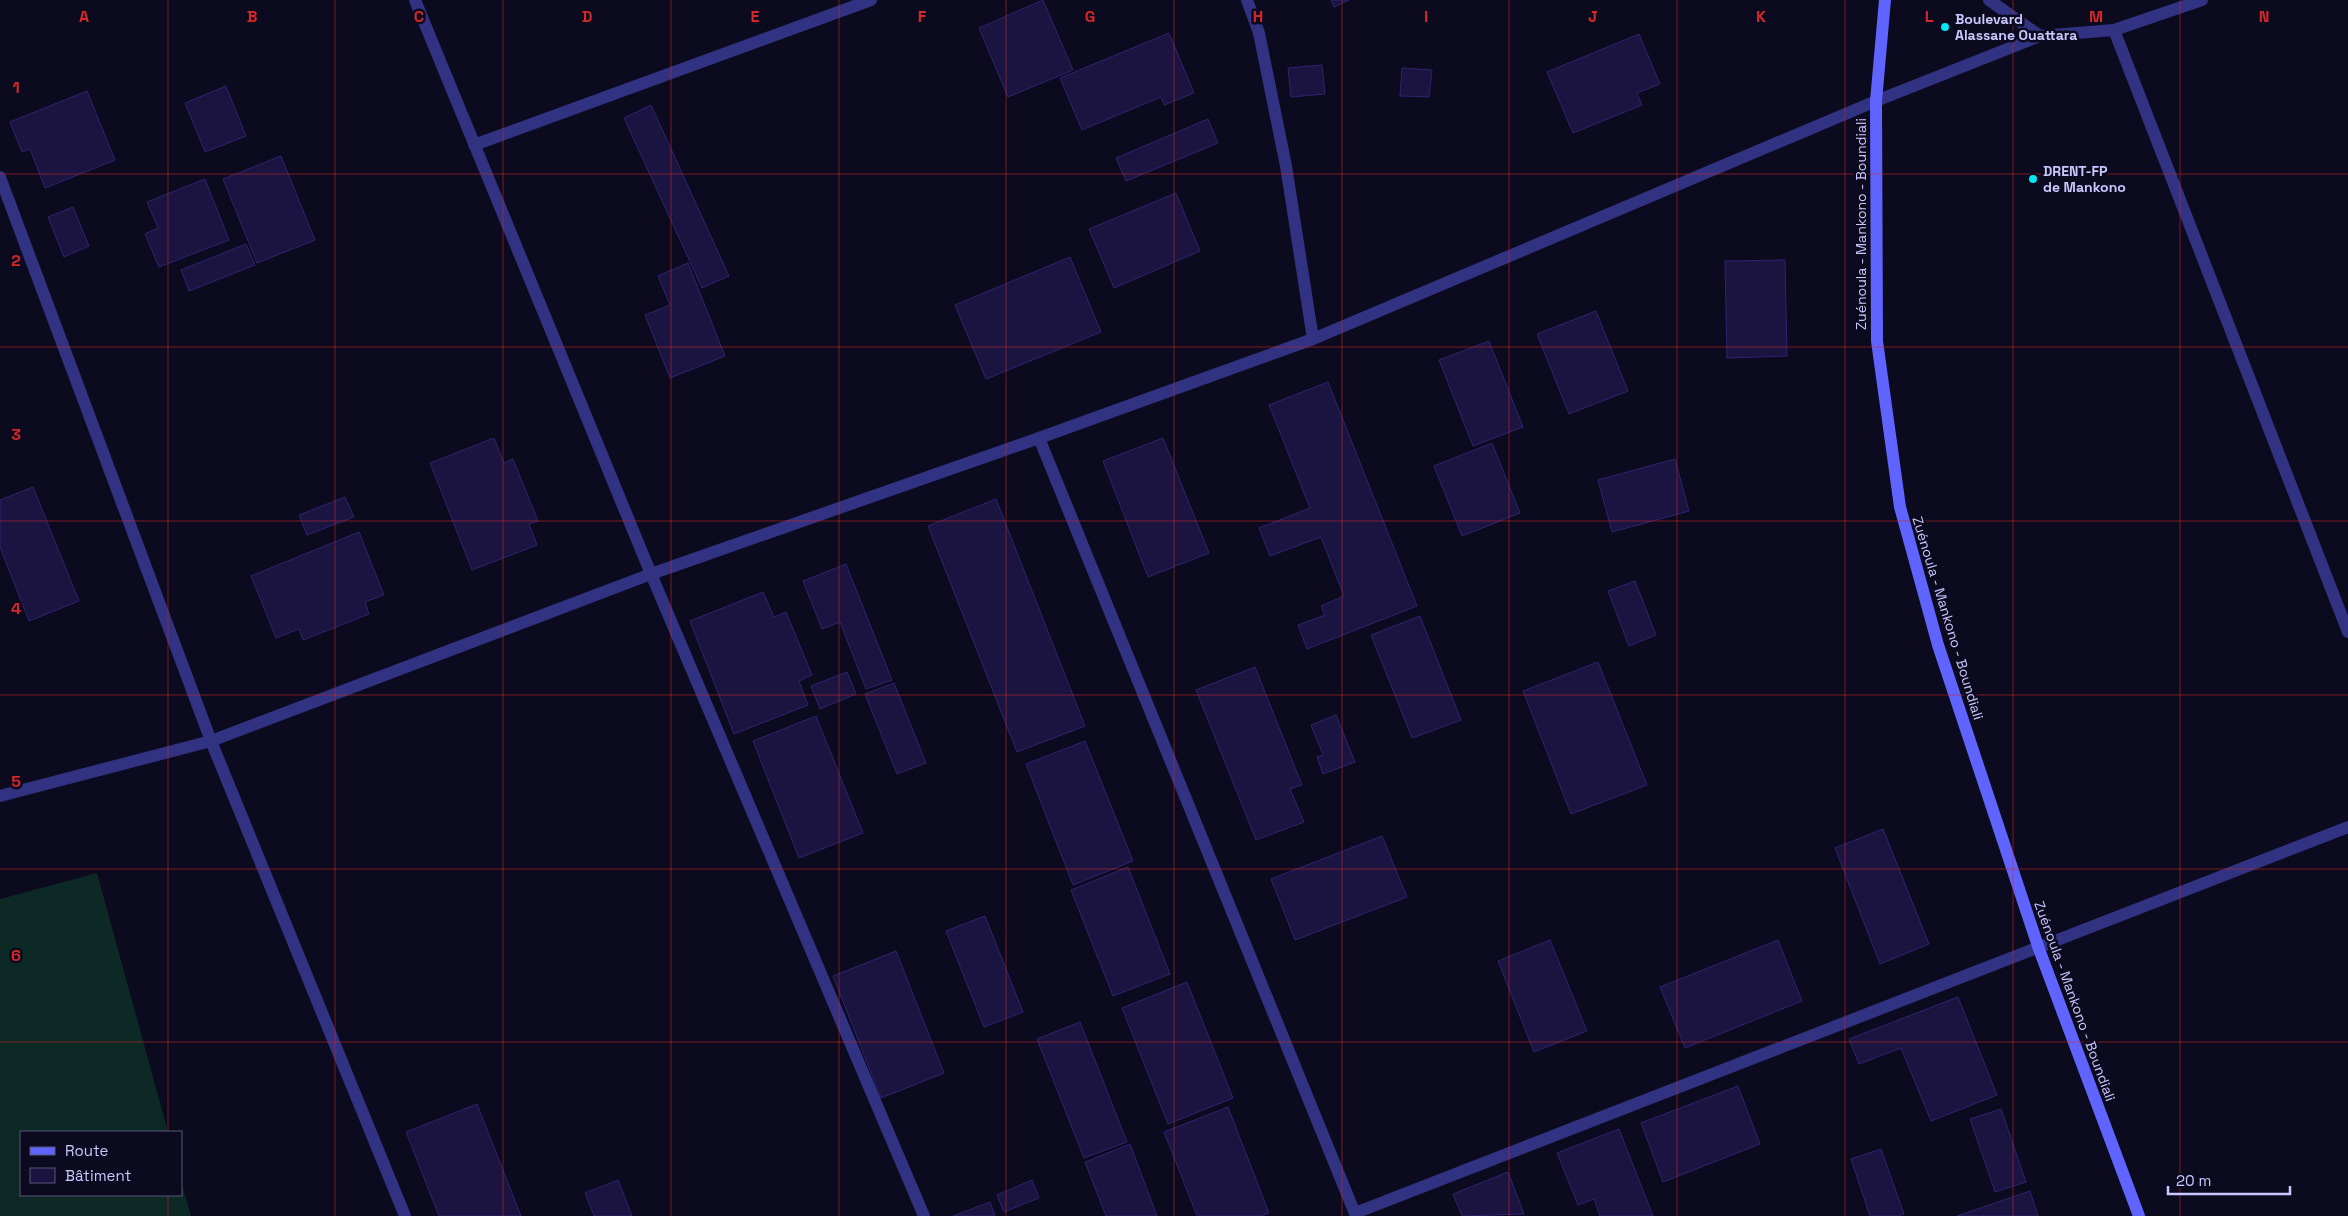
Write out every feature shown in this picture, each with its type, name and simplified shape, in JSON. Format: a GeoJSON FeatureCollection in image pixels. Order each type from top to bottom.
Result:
{"type":"FeatureCollection","features":[{"type":"Feature","properties":{"kind":"main road","name":"Zuénoula - Mankono - Boundiali"},"geometry":{"type":"LineString","coordinates":[[1885,0],[1876,101],[1877,341],[1900,507],[1938,645],[2039,949],[2139,1216]]}},
{"type":"Feature","properties":{"kind":"street"},"geometry":{"type":"LineString","coordinates":[[415,0],[651,574],[924,1216]]}},
{"type":"Feature","properties":{"kind":"street"},"geometry":{"type":"LineString","coordinates":[[474,146],[871,0]]}},
{"type":"Feature","properties":{"kind":"street"},"geometry":{"type":"LineString","coordinates":[[1247,0],[1259,33],[1286,166],[1313,339]]}},
{"type":"Feature","properties":{"kind":"street"},"geometry":{"type":"LineString","coordinates":[[1990,0],[2040,36]]}},
{"type":"Feature","properties":{"kind":"street"},"geometry":{"type":"LineString","coordinates":[[0,796],[211,740],[651,574],[1039,438],[1313,339],[1876,101],[2040,36],[2114,30],[2202,0]]}},
{"type":"Feature","properties":{"kind":"street"},"geometry":{"type":"LineString","coordinates":[[2114,30],[2348,632]]}},
{"type":"Feature","properties":{"kind":"street"},"geometry":{"type":"LineString","coordinates":[[0,177],[211,740],[405,1216]]}},
{"type":"Feature","properties":{"kind":"street"},"geometry":{"type":"LineString","coordinates":[[1039,438],[1356,1214],[2348,827]]}},
{"type":"Feature","properties":{"kind":"green space"},"geometry":{"type":"Polygon","coordinates":[[[97,873],[168,1131],[20,1131],[20,1196],[182,1196],[182,1185],[191,1216],[0,1216],[0,899],[97,873]]]}},
{"type":"Feature","properties":{"kind":"building"},"geometry":{"type":"Polygon","coordinates":[[[1043,0],[1073,70],[1008,97],[979,28],[1043,0]]]}},
{"type":"Feature","properties":{"kind":"building"},"geometry":{"type":"Polygon","coordinates":[[[1331,0],[1349,0],[1334,7],[1331,0]]]}},
{"type":"Feature","properties":{"kind":"building"},"geometry":{"type":"Polygon","coordinates":[[[1169,33],[1194,93],[1164,105],[1161,97],[1082,130],[1060,78],[1169,33]]]}},
{"type":"Feature","properties":{"kind":"building"},"geometry":{"type":"Polygon","coordinates":[[[1639,34],[1660,84],[1637,93],[1642,105],[1573,133],[1547,72],[1639,34]]]}},
{"type":"Feature","properties":{"kind":"building"},"geometry":{"type":"Polygon","coordinates":[[[1322,65],[1325,94],[1291,97],[1288,68],[1322,65]]]}},
{"type":"Feature","properties":{"kind":"building"},"geometry":{"type":"Polygon","coordinates":[[[1402,68],[1432,70],[1429,97],[1400,96],[1402,68]]]}},
{"type":"Feature","properties":{"kind":"building"},"geometry":{"type":"Polygon","coordinates":[[[226,86],[246,136],[205,152],[185,103],[226,86]]]}},
{"type":"Feature","properties":{"kind":"building"},"geometry":{"type":"Polygon","coordinates":[[[87,91],[115,160],[45,188],[30,149],[22,152],[10,122],[87,91]]]}},
{"type":"Feature","properties":{"kind":"building"},"geometry":{"type":"Polygon","coordinates":[[[651,105],[729,276],[702,288],[624,118],[651,105]]]}},
{"type":"Feature","properties":{"kind":"building"},"geometry":{"type":"Polygon","coordinates":[[[1208,119],[1218,143],[1126,181],[1116,158],[1208,119]]]}},
{"type":"Feature","properties":{"kind":"building"},"geometry":{"type":"Polygon","coordinates":[[[281,156],[315,240],[257,263],[223,179],[281,156]]]}},
{"type":"Feature","properties":{"kind":"building"},"geometry":{"type":"Polygon","coordinates":[[[205,179],[229,240],[159,267],[145,234],[158,228],[147,202],[205,179]]]}},
{"type":"Feature","properties":{"kind":"building"},"geometry":{"type":"Polygon","coordinates":[[[1176,193],[1200,251],[1114,288],[1089,229],[1176,193]]]}},
{"type":"Feature","properties":{"kind":"building"},"geometry":{"type":"Polygon","coordinates":[[[73,207],[89,246],[64,257],[48,217],[73,207]]]}},
{"type":"Feature","properties":{"kind":"building"},"geometry":{"type":"Polygon","coordinates":[[[246,244],[255,265],[189,291],[181,270],[246,244]]]}},
{"type":"Feature","properties":{"kind":"building"},"geometry":{"type":"Polygon","coordinates":[[[1070,257],[1101,332],[986,379],[955,305],[1070,257]]]}},
{"type":"Feature","properties":{"kind":"building"},"geometry":{"type":"Polygon","coordinates":[[[1785,260],[1787,356],[1727,358],[1725,261],[1785,260]]]}},
{"type":"Feature","properties":{"kind":"building"},"geometry":{"type":"Polygon","coordinates":[[[688,263],[725,356],[670,378],[645,315],[670,305],[658,276],[688,263]]]}},
{"type":"Feature","properties":{"kind":"building"},"geometry":{"type":"Polygon","coordinates":[[[1596,311],[1628,391],[1569,414],[1537,334],[1596,311]]]}},
{"type":"Feature","properties":{"kind":"building"},"geometry":{"type":"Polygon","coordinates":[[[1489,341],[1523,427],[1473,446],[1439,360],[1489,341]]]}},
{"type":"Feature","properties":{"kind":"building"},"geometry":{"type":"Polygon","coordinates":[[[1328,382],[1417,606],[1307,649],[1298,625],[1325,615],[1321,606],[1344,596],[1321,537],[1270,556],[1259,528],[1310,508],[1269,405],[1328,382]]]}},
{"type":"Feature","properties":{"kind":"building"},"geometry":{"type":"Polygon","coordinates":[[[494,438],[504,463],[513,459],[538,521],[529,524],[537,545],[472,570],[430,463],[494,438]]]}},
{"type":"Feature","properties":{"kind":"building"},"geometry":{"type":"Polygon","coordinates":[[[1163,438],[1209,553],[1148,577],[1103,461],[1163,438]]]}},
{"type":"Feature","properties":{"kind":"building"},"geometry":{"type":"Polygon","coordinates":[[[1492,443],[1520,513],[1462,536],[1434,466],[1492,443]]]}},
{"type":"Feature","properties":{"kind":"building"},"geometry":{"type":"Polygon","coordinates":[[[1675,459],[1689,511],[1612,532],[1598,480],[1675,459]]]}},
{"type":"Feature","properties":{"kind":"building"},"geometry":{"type":"Polygon","coordinates":[[[33,487],[79,601],[29,621],[0,547],[0,500],[33,487]]]}},
{"type":"Feature","properties":{"kind":"building"},"geometry":{"type":"Polygon","coordinates":[[[345,497],[354,517],[307,535],[299,515],[345,497]]]}},
{"type":"Feature","properties":{"kind":"building"},"geometry":{"type":"Polygon","coordinates":[[[996,499],[1085,726],[1017,752],[928,526],[996,499]]]}},
{"type":"Feature","properties":{"kind":"building"},"geometry":{"type":"Polygon","coordinates":[[[359,532],[384,595],[365,602],[369,614],[303,640],[299,629],[276,638],[251,576],[359,532]]]}},
{"type":"Feature","properties":{"kind":"building"},"geometry":{"type":"Polygon","coordinates":[[[846,564],[892,680],[866,689],[840,622],[822,629],[803,581],[846,564]]]}},
{"type":"Feature","properties":{"kind":"building"},"geometry":{"type":"Polygon","coordinates":[[[1635,581],[1656,635],[1629,646],[1608,591],[1635,581]]]}},
{"type":"Feature","properties":{"kind":"building"},"geometry":{"type":"Polygon","coordinates":[[[763,592],[774,617],[786,612],[812,675],[799,681],[808,705],[734,734],[690,621],[763,592]]]}},
{"type":"Feature","properties":{"kind":"building"},"geometry":{"type":"Polygon","coordinates":[[[1420,616],[1461,720],[1412,738],[1371,635],[1420,616]]]}},
{"type":"Feature","properties":{"kind":"building"},"geometry":{"type":"Polygon","coordinates":[[[1598,662],[1647,785],[1571,814],[1523,691],[1598,662]]]}},
{"type":"Feature","properties":{"kind":"building"},"geometry":{"type":"Polygon","coordinates":[[[1255,667],[1302,785],[1290,789],[1304,822],[1256,840],[1196,690],[1255,667]]]}},
{"type":"Feature","properties":{"kind":"building"},"geometry":{"type":"Polygon","coordinates":[[[847,672],[856,694],[820,709],[811,686],[847,672]]]}},
{"type":"Feature","properties":{"kind":"building"},"geometry":{"type":"Polygon","coordinates":[[[894,683],[926,763],[897,774],[865,694],[894,683]]]}},
{"type":"Feature","properties":{"kind":"building"},"geometry":{"type":"Polygon","coordinates":[[[1336,715],[1355,762],[1323,774],[1317,757],[1323,755],[1311,725],[1336,715]]]}},
{"type":"Feature","properties":{"kind":"building"},"geometry":{"type":"Polygon","coordinates":[[[816,716],[863,833],[799,858],[753,741],[816,716]]]}},
{"type":"Feature","properties":{"kind":"building"},"geometry":{"type":"Polygon","coordinates":[[[1085,741],[1133,861],[1073,885],[1026,764],[1085,741]]]}},
{"type":"Feature","properties":{"kind":"building"},"geometry":{"type":"Polygon","coordinates":[[[1883,829],[1929,944],[1880,964],[1835,848],[1883,829]]]}},
{"type":"Feature","properties":{"kind":"building"},"geometry":{"type":"Polygon","coordinates":[[[1382,836],[1407,897],[1295,940],[1271,879],[1382,836]]]}},
{"type":"Feature","properties":{"kind":"building"},"geometry":{"type":"Polygon","coordinates":[[[1128,867],[1170,974],[1113,996],[1071,890],[1128,867]]]}},
{"type":"Feature","properties":{"kind":"building"},"geometry":{"type":"Polygon","coordinates":[[[985,916],[1023,1012],[984,1027],[946,931],[985,916]]]}},
{"type":"Feature","properties":{"kind":"building"},"geometry":{"type":"Polygon","coordinates":[[[1550,940],[1587,1031],[1534,1052],[1498,961],[1550,940]]]}},
{"type":"Feature","properties":{"kind":"building"},"geometry":{"type":"Polygon","coordinates":[[[1778,940],[1802,1001],[1685,1048],[1660,987],[1778,940]]]}},
{"type":"Feature","properties":{"kind":"building"},"geometry":{"type":"Polygon","coordinates":[[[896,951],[944,1073],[881,1098],[833,976],[896,951]]]}},
{"type":"Feature","properties":{"kind":"building"},"geometry":{"type":"Polygon","coordinates":[[[1187,982],[1233,1098],[1168,1124],[1122,1008],[1187,982]]]}},
{"type":"Feature","properties":{"kind":"building"},"geometry":{"type":"Polygon","coordinates":[[[1958,997],[1997,1095],[1931,1121],[1901,1048],[1859,1064],[1849,1039],[1958,997]]]}},
{"type":"Feature","properties":{"kind":"building"},"geometry":{"type":"Polygon","coordinates":[[[1080,1022],[1127,1142],[1084,1158],[1037,1039],[1080,1022]]]}},
{"type":"Feature","properties":{"kind":"building"},"geometry":{"type":"Polygon","coordinates":[[[1738,1086],[1760,1144],[1663,1182],[1641,1123],[1738,1086]]]}},
{"type":"Feature","properties":{"kind":"building"},"geometry":{"type":"Polygon","coordinates":[[[477,1104],[521,1216],[439,1216],[406,1132],[477,1104]]]}},
{"type":"Feature","properties":{"kind":"building"},"geometry":{"type":"Polygon","coordinates":[[[1228,1107],[1269,1213],[1262,1216],[1197,1216],[1164,1132],[1228,1107]]]}},
{"type":"Feature","properties":{"kind":"building"},"geometry":{"type":"Polygon","coordinates":[[[2001,1109],[2026,1182],[1995,1192],[1970,1119],[2001,1109]]]}},
{"type":"Feature","properties":{"kind":"building"},"geometry":{"type":"Polygon","coordinates":[[[1619,1129],[1653,1216],[1600,1216],[1594,1199],[1578,1205],[1557,1153],[1619,1129]]]}},
{"type":"Feature","properties":{"kind":"building"},"geometry":{"type":"Polygon","coordinates":[[[1130,1144],[1157,1216],[1106,1216],[1085,1162],[1130,1144]]]}},
{"type":"Feature","properties":{"kind":"building"},"geometry":{"type":"Polygon","coordinates":[[[1881,1149],[1904,1214],[1899,1216],[1870,1216],[1851,1159],[1881,1149]]]}},
{"type":"Feature","properties":{"kind":"building"},"geometry":{"type":"Polygon","coordinates":[[[1508,1172],[1524,1214],[1462,1216],[1453,1194],[1508,1172]]]}},
{"type":"Feature","properties":{"kind":"building"},"geometry":{"type":"Polygon","coordinates":[[[618,1180],[632,1216],[594,1216],[585,1193],[618,1180]]]}},
{"type":"Feature","properties":{"kind":"building"},"geometry":{"type":"Polygon","coordinates":[[[1032,1180],[1039,1198],[1004,1212],[997,1195],[1032,1180]]]}},
{"type":"Feature","properties":{"kind":"building"},"geometry":{"type":"Polygon","coordinates":[[[2030,1191],[2038,1216],[1957,1216],[2030,1191]]]}},
{"type":"Feature","properties":{"kind":"building"},"geometry":{"type":"Polygon","coordinates":[[[990,1202],[995,1216],[953,1216],[990,1202]]]}},
{"type":"Feature","properties":{"kind":"place","name":"Boulevard Alassane Ouattara"},"geometry":{"type":"Point","coordinates":[1945,27]}},
{"type":"Feature","properties":{"kind":"place","name":"DRENT-FP de Mankono"},"geometry":{"type":"Point","coordinates":[2033,179]}}]}
